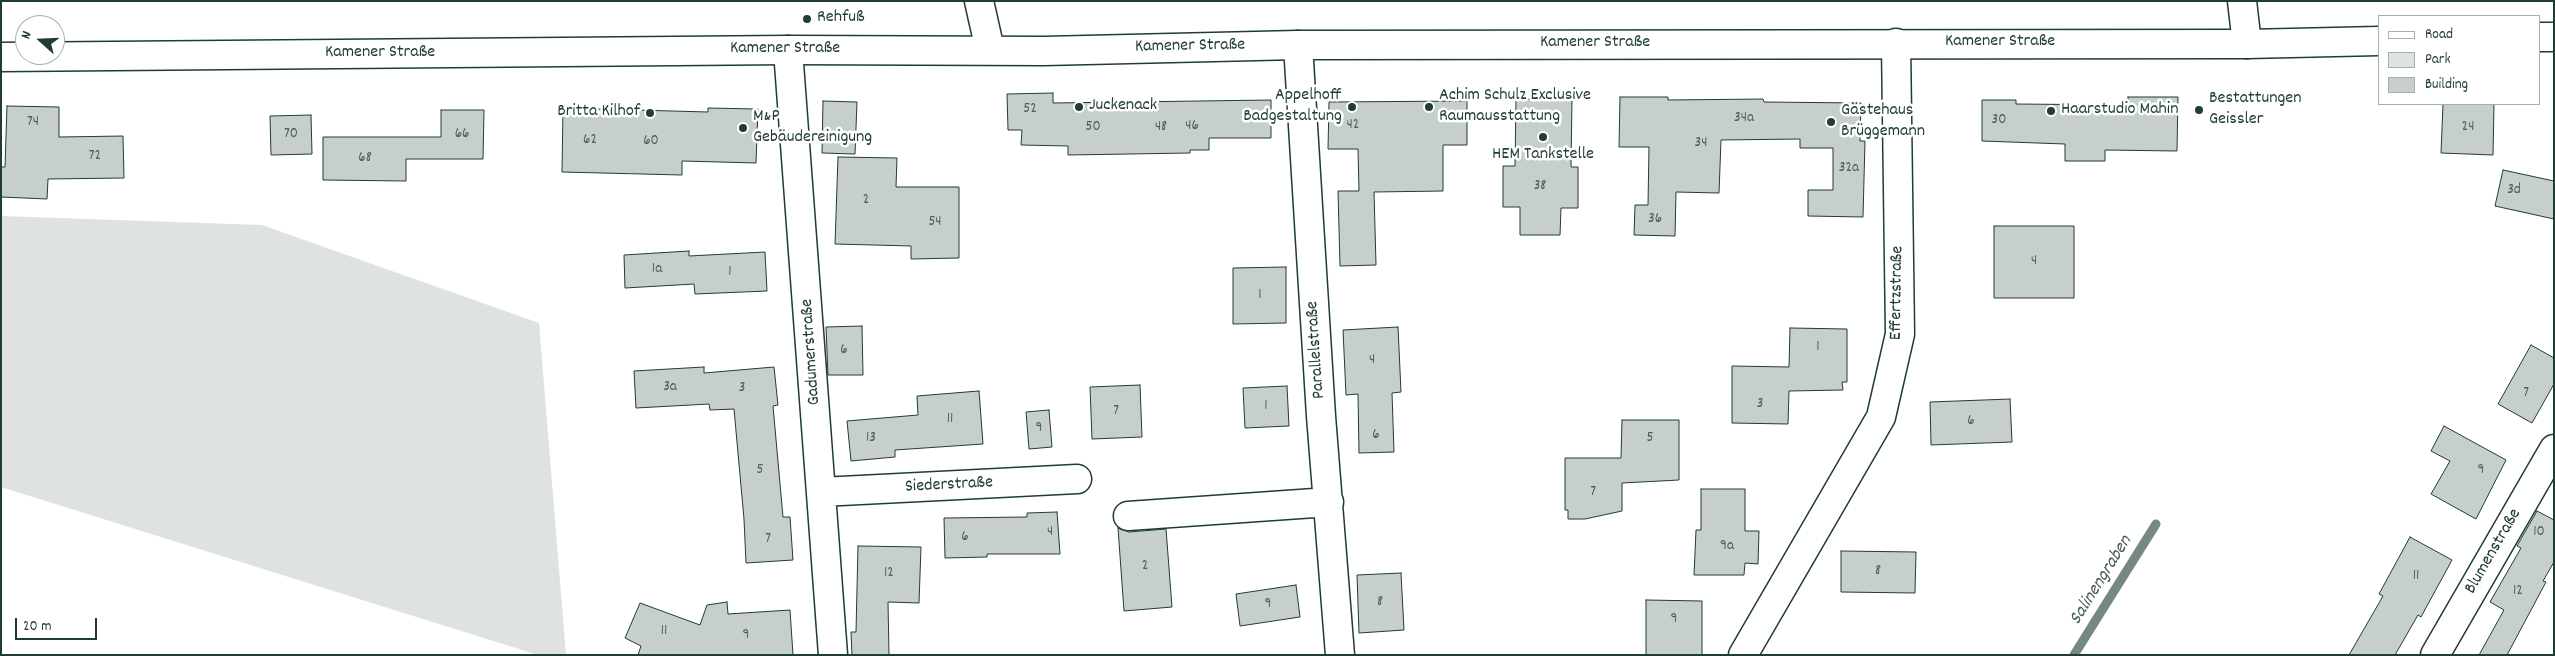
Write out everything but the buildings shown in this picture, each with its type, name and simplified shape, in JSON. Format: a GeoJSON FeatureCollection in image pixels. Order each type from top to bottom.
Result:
{"type":"FeatureCollection","features":[{"type":"Feature","properties":{"kind":"street"},"geometry":{"type":"LineString","coordinates":[[979,1],[990,50]]}},
{"type":"Feature","properties":{"kind":"street"},"geometry":{"type":"LineString","coordinates":[[2242,1],[2247,44]]}},
{"type":"Feature","properties":{"kind":"street"},"geometry":{"type":"LineString","coordinates":[[2540,37],[2554,37]]}},
{"type":"Feature","properties":{"kind":"street","name":"Kamener Straße"},"geometry":{"type":"LineString","coordinates":[[1,57],[990,50],[1298,45],[2247,44],[2378,41]]}},
{"type":"Feature","properties":{"kind":"street","name":"Effertzstraße"},"geometry":{"type":"LineString","coordinates":[[1743,655],[1881,417],[1900,334],[1896,43]]}},
{"type":"Feature","properties":{"kind":"street","name":"Parallelstraße"},"geometry":{"type":"LineString","coordinates":[[1298,45],[1340,655]]}},
{"type":"Feature","properties":{"kind":"street","name":"Gadumerstraße"},"geometry":{"type":"LineString","coordinates":[[788,50],[834,655]]}},
{"type":"Feature","properties":{"kind":"street","name":"Blumenstraße"},"geometry":{"type":"LineString","coordinates":[[2434,655],[2554,449]]}},
{"type":"Feature","properties":{"kind":"street","name":"Siederstraße"},"geometry":{"type":"LineString","coordinates":[[821,492],[1077,479]]}},
{"type":"Feature","properties":{"kind":"street"},"geometry":{"type":"LineString","coordinates":[[1128,516],[1329,502]]}},
{"type":"Feature","properties":{"kind":"green space"},"geometry":{"type":"Polygon","coordinates":[[[1,216],[262,225],[539,323],[566,655],[538,655],[1,487],[1,216]]]}},
{"type":"Feature","properties":{"kind":"waterway","name":"Salinengraben"},"geometry":{"type":"LineString","coordinates":[[2074,655],[2156,524]]}},
{"type":"Feature","properties":{"kind":"place","name":"Rehfuß"},"geometry":{"type":"Point","coordinates":[807,19]}},
{"type":"Feature","properties":{"kind":"place","name":"Juckenack"},"geometry":{"type":"Point","coordinates":[1079,107]}},
{"type":"Feature","properties":{"kind":"place","name":"Appelhoff Badgestaltung"},"geometry":{"type":"Point","coordinates":[1352,107]}},
{"type":"Feature","properties":{"kind":"place","name":"Achim Schulz Exclusive Raumausstattung"},"geometry":{"type":"Point","coordinates":[1429,107]}},
{"type":"Feature","properties":{"kind":"place","name":"Bestattungen Geissler"},"geometry":{"type":"Point","coordinates":[2199,110]}},
{"type":"Feature","properties":{"kind":"place","name":"Haarstudio Mahin"},"geometry":{"type":"Point","coordinates":[2051,111]}},
{"type":"Feature","properties":{"kind":"place","name":"Britta Kilhof"},"geometry":{"type":"Point","coordinates":[650,113]}},
{"type":"Feature","properties":{"kind":"place","name":"Gästehaus Brüggemann"},"geometry":{"type":"Point","coordinates":[1831,122]}},
{"type":"Feature","properties":{"kind":"place","name":"M&P Gebäudereinigung"},"geometry":{"type":"Point","coordinates":[743,128]}},
{"type":"Feature","properties":{"kind":"place","name":"HEM Tankstelle"},"geometry":{"type":"Point","coordinates":[1543,137]}}]}
